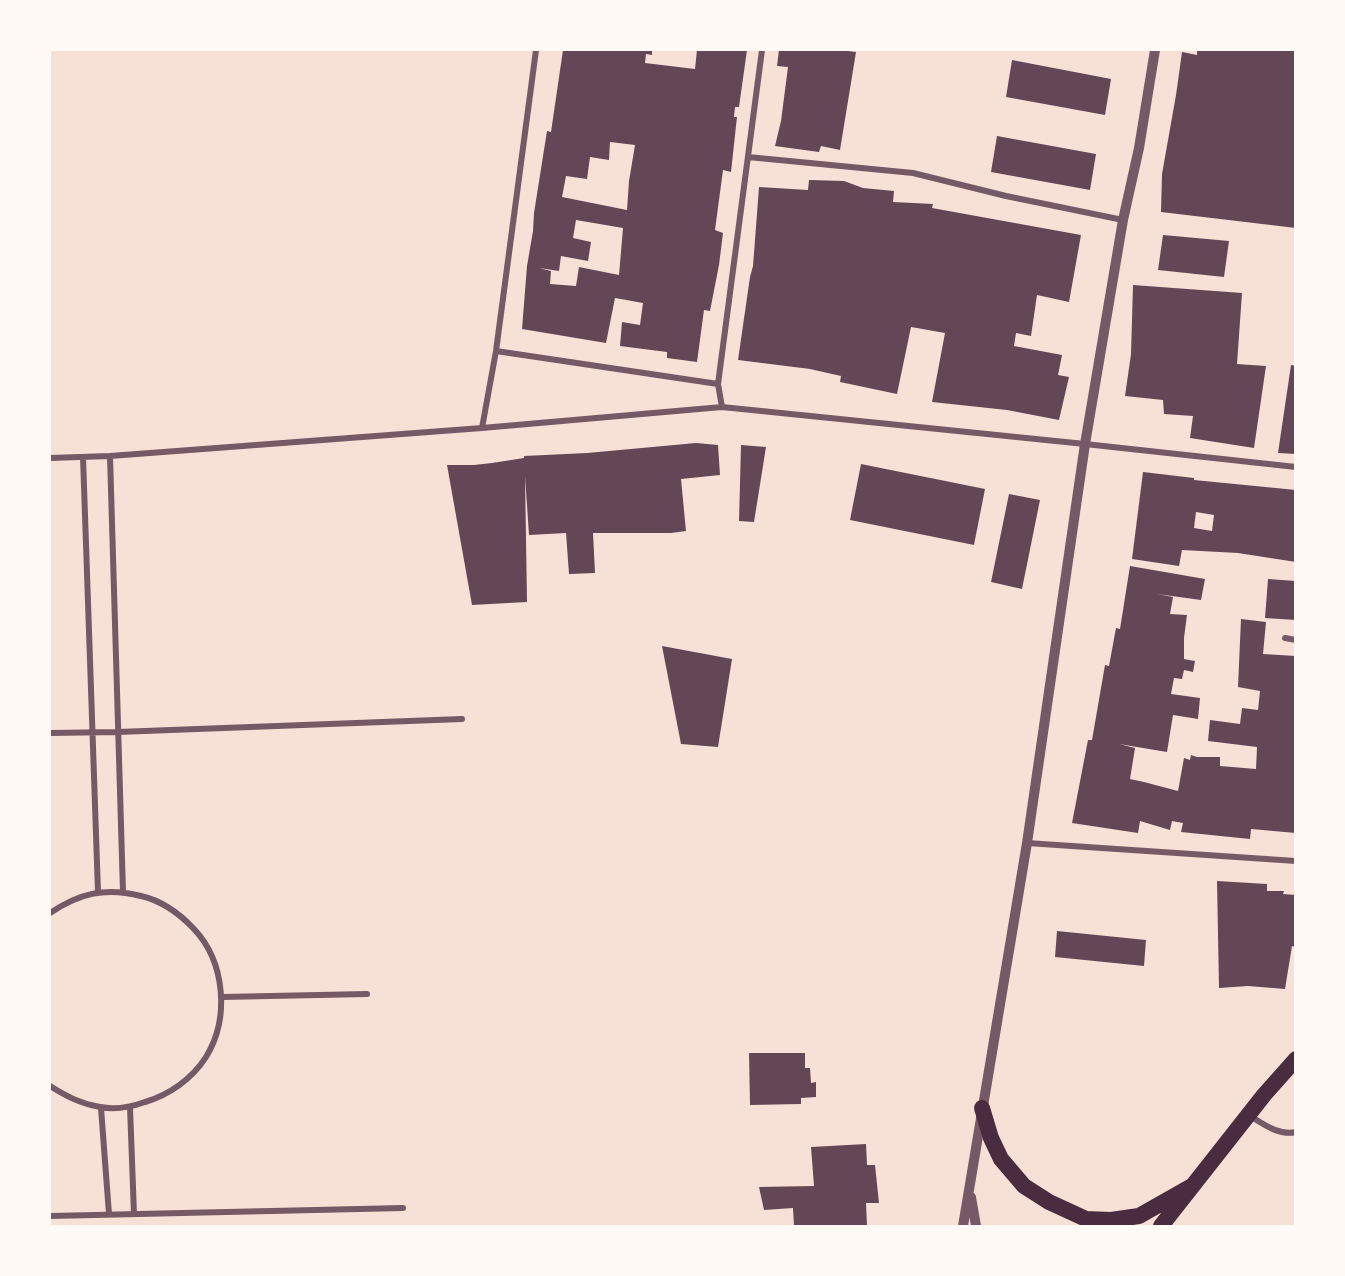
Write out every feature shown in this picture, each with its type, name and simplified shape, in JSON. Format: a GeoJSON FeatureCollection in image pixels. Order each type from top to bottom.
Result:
{"type":"FeatureCollection","features":[{"type":"Feature","properties":{"kind":"highway"},"geometry":{"type":"LineString","coordinates":[[1161,1227],[1264,1095],[1296,1059]]}},
{"type":"Feature","properties":{"kind":"highway"},"geometry":{"type":"LineString","coordinates":[[982,1108],[991,1138],[1001,1159],[1024,1186],[1049,1202],[1086,1219],[1111,1220],[1139,1216],[1192,1186]]}},
{"type":"Feature","properties":{"kind":"street"},"geometry":{"type":"LineString","coordinates":[[482,428],[496,351],[536,50]]}},
{"type":"Feature","properties":{"kind":"street"},"geometry":{"type":"LineString","coordinates":[[722,407],[718,384],[762,50]]}},
{"type":"Feature","properties":{"kind":"street"},"geometry":{"type":"LineString","coordinates":[[963,1227],[1028,843],[1085,444],[1155,50]]}},
{"type":"Feature","properties":{"kind":"street"},"geometry":{"type":"LineString","coordinates":[[748,157],[913,172],[1006,196],[1123,220]]}},
{"type":"Feature","properties":{"kind":"street"},"geometry":{"type":"LineString","coordinates":[[496,351],[718,384]]}},
{"type":"Feature","properties":{"kind":"street"},"geometry":{"type":"LineString","coordinates":[[50,458],[110,456],[482,428],[722,407],[1296,467]]}},
{"type":"Feature","properties":{"kind":"street"},"geometry":{"type":"LineString","coordinates":[[110,456],[123,892]]}},
{"type":"Feature","properties":{"kind":"street"},"geometry":{"type":"LineString","coordinates":[[83,457],[98,892]]}},
{"type":"Feature","properties":{"kind":"street"},"geometry":{"type":"LineString","coordinates":[[1285,638],[1296,640]]}},
{"type":"Feature","properties":{"kind":"street"},"geometry":{"type":"LineString","coordinates":[[50,733],[462,719]]}},
{"type":"Feature","properties":{"kind":"street"},"geometry":{"type":"LineString","coordinates":[[1028,843],[1296,861]]}},
{"type":"Feature","properties":{"kind":"street"},"geometry":{"type":"LineString","coordinates":[[50,913],[68,901],[98,892],[123,892],[154,899],[181,915],[202,938],[216,966],[222,997],[218,1028],[206,1057],[186,1081],[160,1098],[130,1107],[101,1108],[72,1100],[50,1086]]}},
{"type":"Feature","properties":{"kind":"street"},"geometry":{"type":"LineString","coordinates":[[222,997],[367,994]]}},
{"type":"Feature","properties":{"kind":"street"},"geometry":{"type":"LineString","coordinates":[[130,1107],[134,1214]]}},
{"type":"Feature","properties":{"kind":"street"},"geometry":{"type":"LineString","coordinates":[[101,1108],[109,1214]]}},
{"type":"Feature","properties":{"kind":"street"},"geometry":{"type":"LineString","coordinates":[[1248,1115],[1274,1130],[1292,1134],[1296,1132]]}},
{"type":"Feature","properties":{"kind":"street"},"geometry":{"type":"LineString","coordinates":[[969,1187],[976,1227]]}},
{"type":"Feature","properties":{"kind":"street"},"geometry":{"type":"LineString","coordinates":[[50,1216],[403,1208]]}},
{"type":"Feature","properties":{"kind":"building"},"geometry":{"type":"Polygon","coordinates":[[[563,50],[652,50],[652,55],[646,54],[645,63],[695,69],[697,50],[747,50],[739,107],[735,107],[734,117],[737,117],[731,172],[723,170],[715,230],[723,233],[719,265],[710,311],[704,310],[697,362],[667,358],[667,352],[620,346],[622,322],[640,325],[643,303],[615,298],[606,343],[522,329],[534,213],[547,131],[551,132],[563,50]],[[610,142],[609,160],[590,157],[587,179],[566,176],[562,197],[627,210],[635,145],[610,142]],[[576,220],[573,238],[591,242],[588,261],[561,256],[559,271],[539,268],[551,271],[550,284],[576,286],[579,267],[619,275],[623,228],[576,220]]]}},
{"type":"Feature","properties":{"kind":"building"},"geometry":{"type":"Polygon","coordinates":[[[779,50],[849,50],[856,52],[840,150],[821,146],[819,152],[775,146],[781,121],[788,67],[777,66],[779,50]]]}},
{"type":"Feature","properties":{"kind":"building"},"geometry":{"type":"Polygon","coordinates":[[[1197,50],[1296,50],[1296,228],[1161,212],[1162,174],[1182,52],[1197,55],[1197,50]]]}},
{"type":"Feature","properties":{"kind":"building"},"geometry":{"type":"Polygon","coordinates":[[[1012,60],[1111,79],[1105,115],[1006,97],[1012,60]]]}},
{"type":"Feature","properties":{"kind":"building"},"geometry":{"type":"Polygon","coordinates":[[[997,136],[1096,154],[1090,190],[991,172],[997,136]]]}},
{"type":"Feature","properties":{"kind":"building"},"geometry":{"type":"Polygon","coordinates":[[[809,180],[844,181],[863,188],[894,191],[893,202],[933,204],[932,208],[1081,235],[1069,302],[1037,295],[1031,336],[1016,333],[1014,346],[1062,355],[1058,375],[1069,377],[1059,420],[1007,410],[932,402],[945,333],[911,327],[897,394],[840,382],[841,376],[810,369],[738,360],[753,266],[759,187],[808,190],[809,180]]]}},
{"type":"Feature","properties":{"kind":"building"},"geometry":{"type":"Polygon","coordinates":[[[1163,235],[1229,241],[1224,277],[1158,270],[1163,235]]]}},
{"type":"Feature","properties":{"kind":"building"},"geometry":{"type":"Polygon","coordinates":[[[1133,285],[1242,293],[1237,364],[1266,366],[1254,448],[1190,438],[1193,416],[1164,414],[1163,400],[1125,396],[1131,354],[1133,285]]]}},
{"type":"Feature","properties":{"kind":"building"},"geometry":{"type":"Polygon","coordinates":[[[1291,365],[1296,366],[1296,454],[1278,453],[1291,365]]]}},
{"type":"Feature","properties":{"kind":"building"},"geometry":{"type":"Polygon","coordinates":[[[696,443],[718,445],[720,475],[681,479],[686,531],[593,533],[595,573],[569,574],[566,533],[529,535],[525,476],[527,602],[472,605],[447,465],[474,465],[524,458],[524,456],[696,443]]]}},
{"type":"Feature","properties":{"kind":"building"},"geometry":{"type":"Polygon","coordinates":[[[741,445],[766,447],[754,522],[739,521],[741,445]]]}},
{"type":"Feature","properties":{"kind":"building"},"geometry":{"type":"Polygon","coordinates":[[[861,464],[985,489],[974,545],[850,520],[861,464]]]}},
{"type":"Feature","properties":{"kind":"building"},"geometry":{"type":"Polygon","coordinates":[[[1143,472],[1194,478],[1194,480],[1296,490],[1296,562],[1238,553],[1182,550],[1179,566],[1132,559],[1143,472]],[[1196,512],[1194,528],[1212,531],[1214,515],[1196,512]]]}},
{"type":"Feature","properties":{"kind":"building"},"geometry":{"type":"Polygon","coordinates":[[[1009,494],[1040,500],[1022,589],[991,582],[1009,494]]]}},
{"type":"Feature","properties":{"kind":"building"},"geometry":{"type":"Polygon","coordinates":[[[1130,566],[1205,579],[1201,600],[1157,594],[1173,597],[1170,614],[1187,615],[1184,659],[1195,661],[1193,672],[1184,670],[1182,679],[1174,678],[1171,694],[1200,698],[1198,719],[1173,715],[1167,752],[1119,744],[1135,748],[1130,779],[1178,791],[1184,758],[1190,760],[1191,755],[1220,757],[1220,766],[1256,769],[1257,747],[1208,741],[1210,720],[1240,724],[1242,708],[1258,710],[1260,691],[1238,687],[1241,619],[1266,622],[1263,654],[1296,656],[1296,833],[1251,829],[1250,839],[1181,832],[1183,823],[1172,821],[1170,830],[1140,821],[1138,833],[1072,823],[1088,740],[1092,740],[1105,665],[1109,666],[1116,628],[1120,629],[1130,566]]]}},
{"type":"Feature","properties":{"kind":"building"},"geometry":{"type":"Polygon","coordinates":[[[1268,579],[1296,581],[1296,620],[1265,618],[1268,579]]]}},
{"type":"Feature","properties":{"kind":"building"},"geometry":{"type":"Polygon","coordinates":[[[662,646],[732,659],[718,747],[681,744],[662,646]]]}},
{"type":"Feature","properties":{"kind":"building"},"geometry":{"type":"Polygon","coordinates":[[[1217,881],[1267,884],[1267,891],[1284,891],[1283,894],[1296,895],[1296,947],[1292,946],[1285,989],[1248,986],[1219,988],[1217,881]]]}},
{"type":"Feature","properties":{"kind":"building"},"geometry":{"type":"Polygon","coordinates":[[[1057,931],[1146,940],[1144,966],[1055,957],[1057,931]]]}},
{"type":"Feature","properties":{"kind":"building"},"geometry":{"type":"Polygon","coordinates":[[[749,1053],[805,1053],[805,1068],[810,1068],[811,1083],[816,1082],[816,1097],[801,1098],[801,1104],[750,1105],[749,1053]]]}},
{"type":"Feature","properties":{"kind":"building"},"geometry":{"type":"Polygon","coordinates":[[[866,1144],[867,1165],[875,1165],[879,1203],[866,1203],[867,1226],[794,1226],[793,1208],[764,1210],[759,1187],[814,1186],[811,1147],[866,1144]]]}}]}
